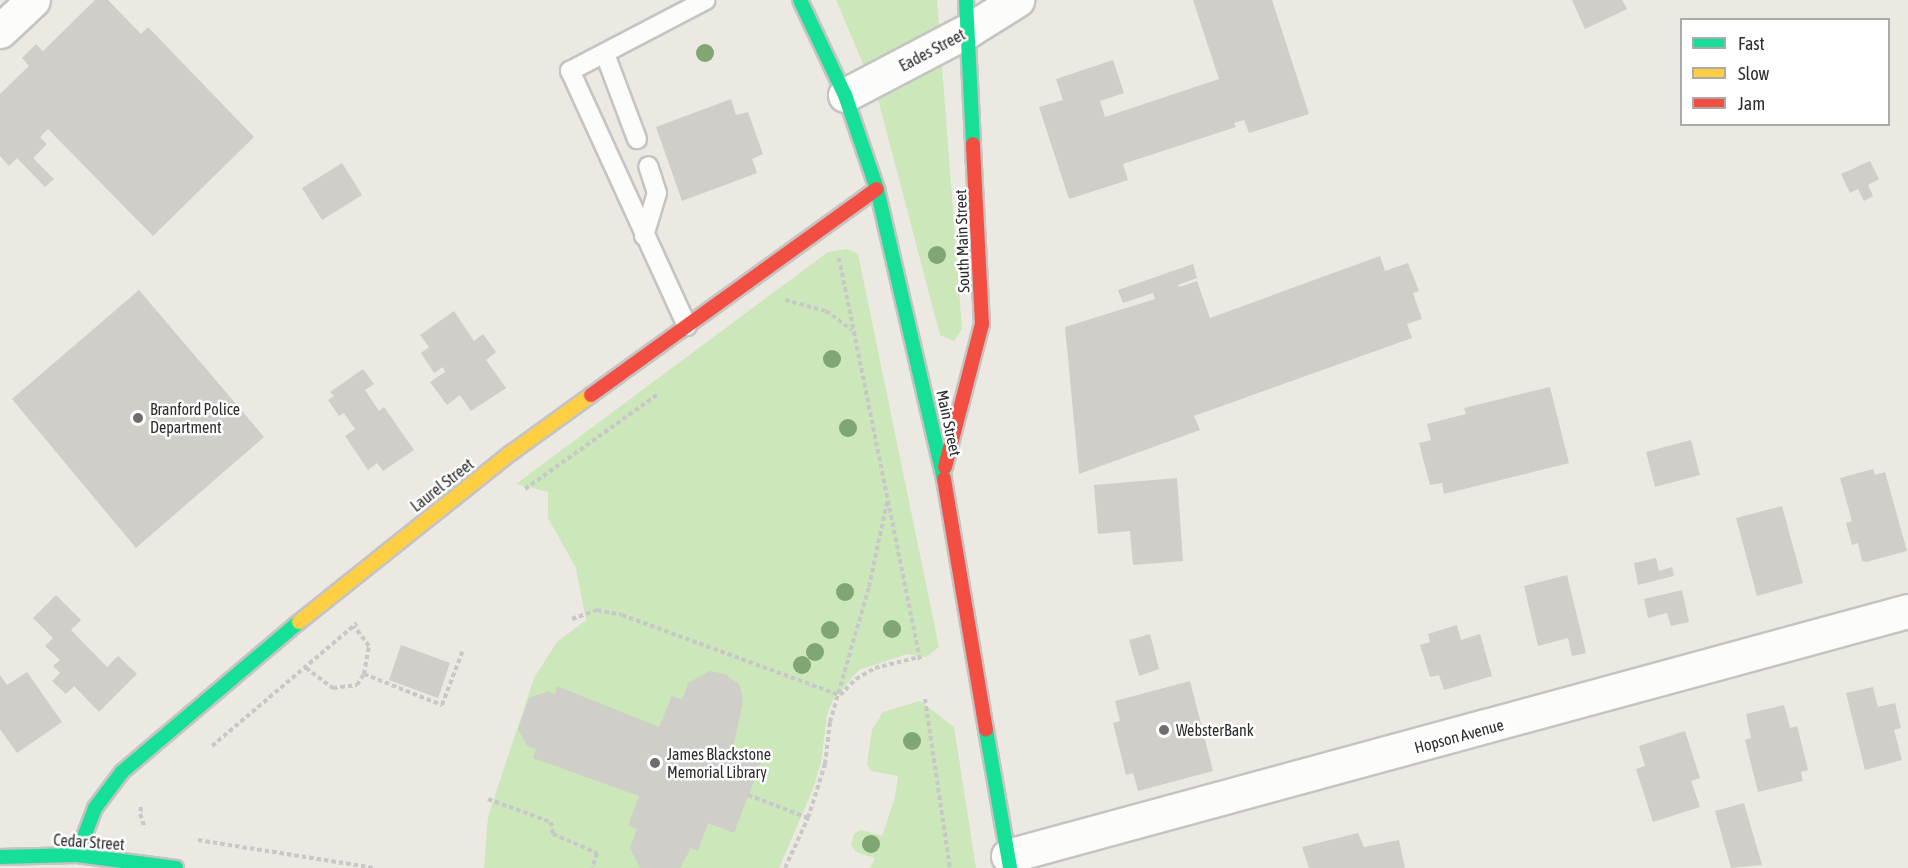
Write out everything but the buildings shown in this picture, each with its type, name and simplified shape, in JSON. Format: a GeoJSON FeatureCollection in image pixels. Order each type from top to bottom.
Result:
{"type":"FeatureCollection","features":[{"type":"Feature","properties":{"kind":"street"},"geometry":{"type":"LineString","coordinates":[[0,32],[33,0]]}},
{"type":"Feature","properties":{"kind":"street","name":"Main Street"},"geometry":{"type":"LineString","coordinates":[[800,0],[845,95],[877,189],[943,475],[1009,862]]}},
{"type":"Feature","properties":{"kind":"street","name":"Eades Street"},"geometry":{"type":"LineString","coordinates":[[845,95],[968,15],[1017,0]]}},
{"type":"Feature","properties":{"kind":"street","name":"South Main Street"},"geometry":{"type":"LineString","coordinates":[[943,475],[982,324],[968,15]]}},
{"type":"Feature","properties":{"kind":"street","name":"Laurel Street"},"geometry":{"type":"LineString","coordinates":[[77,855],[95,808],[122,772],[433,513],[877,189]]}},
{"type":"Feature","properties":{"kind":"street","name":"Hopson Avenue"},"geometry":{"type":"LineString","coordinates":[[1009,862],[1908,611]]}},
{"type":"Feature","properties":{"kind":"street","name":"Cedar Street"},"geometry":{"type":"LineString","coordinates":[[0,856],[77,855],[176,868]]}},
{"type":"Feature","properties":{"kind":"lane"},"geometry":{"type":"LineString","coordinates":[[687,326],[644,237],[570,71],[706,0]]}},
{"type":"Feature","properties":{"kind":"lane"},"geometry":{"type":"LineString","coordinates":[[605,54],[637,140]]}},
{"type":"Feature","properties":{"kind":"lane"},"geometry":{"type":"LineString","coordinates":[[644,237],[657,193],[648,166]]}},
{"type":"Feature","properties":{"kind":"path"},"geometry":{"type":"LineString","coordinates":[[839,695],[856,679],[875,668],[920,659],[840,260]]}},
{"type":"Feature","properties":{"kind":"path"},"geometry":{"type":"LineString","coordinates":[[776,307],[785,300],[807,304],[826,311],[853,330]]}},
{"type":"Feature","properties":{"kind":"path"},"geometry":{"type":"LineString","coordinates":[[519,494],[661,391]]}},
{"type":"Feature","properties":{"kind":"path"},"geometry":{"type":"LineString","coordinates":[[785,868],[808,818],[869,587],[888,498]]}},
{"type":"Feature","properties":{"kind":"path"},"geometry":{"type":"LineString","coordinates":[[572,619],[597,610],[622,615],[839,695]]}},
{"type":"Feature","properties":{"kind":"path"},"geometry":{"type":"LineString","coordinates":[[207,749],[306,668],[361,619]]}},
{"type":"Feature","properties":{"kind":"path"},"geometry":{"type":"LineString","coordinates":[[306,668],[333,688],[357,685],[364,674],[369,646],[354,626]]}},
{"type":"Feature","properties":{"kind":"path"},"geometry":{"type":"LineString","coordinates":[[364,674],[442,705],[463,650]]}},
{"type":"Feature","properties":{"kind":"path"},"geometry":{"type":"LineString","coordinates":[[925,699],[950,868]]}},
{"type":"Feature","properties":{"kind":"path"},"geometry":{"type":"LineString","coordinates":[[748,795],[808,818]]}},
{"type":"Feature","properties":{"kind":"path"},"geometry":{"type":"LineString","coordinates":[[488,799],[551,822],[553,834],[597,853],[591,868]]}},
{"type":"Feature","properties":{"kind":"path"},"geometry":{"type":"LineString","coordinates":[[142,801],[140,814],[144,827],[154,833]]}},
{"type":"Feature","properties":{"kind":"path"},"geometry":{"type":"LineString","coordinates":[[189,839],[375,868]]}},
{"type":"Feature","properties":{"kind":"green space"},"geometry":{"type":"Polygon","coordinates":[[[836,0],[937,0],[962,329],[954,341],[940,335],[878,99],[836,0]]]}},
{"type":"Feature","properties":{"kind":"green space"},"geometry":{"type":"Polygon","coordinates":[[[847,249],[858,254],[939,647],[926,657],[907,654],[859,670],[833,700],[827,715],[821,762],[813,789],[779,868],[484,868],[488,817],[534,678],[557,642],[586,620],[576,568],[548,518],[548,492],[516,484],[828,252],[847,249]]]}},
{"type":"Feature","properties":{"kind":"green space"},"geometry":{"type":"Polygon","coordinates":[[[920,701],[954,727],[976,868],[870,868],[875,858],[856,852],[851,845],[854,834],[861,830],[882,836],[895,797],[898,776],[871,771],[867,764],[872,730],[883,712],[920,701]]]}},
{"type":"Feature","properties":{"kind":"traffic: fast"},"geometry":{"type":"LineString","coordinates":[[800,0],[845,95],[877,189],[944,479]]}},
{"type":"Feature","properties":{"kind":"traffic: fast"},"geometry":{"type":"LineString","coordinates":[[966,0],[973,144]]}},
{"type":"Feature","properties":{"kind":"traffic: fast"},"geometry":{"type":"LineString","coordinates":[[77,855],[95,808],[122,772],[299,622]]}},
{"type":"Feature","properties":{"kind":"traffic: fast"},"geometry":{"type":"LineString","coordinates":[[986,730],[1010,868]]}},
{"type":"Feature","properties":{"kind":"traffic: fast"},"geometry":{"type":"LineString","coordinates":[[0,857],[77,855],[176,868]]}},
{"type":"Feature","properties":{"kind":"traffic: slow"},"geometry":{"type":"LineString","coordinates":[[299,622],[511,453],[591,395]]}},
{"type":"Feature","properties":{"kind":"traffic: jam"},"geometry":{"type":"LineString","coordinates":[[945,467],[982,324],[973,144]]}},
{"type":"Feature","properties":{"kind":"traffic: jam"},"geometry":{"type":"LineString","coordinates":[[591,395],[877,189]]}},
{"type":"Feature","properties":{"kind":"traffic: jam"},"geometry":{"type":"LineString","coordinates":[[944,479],[986,730]]}},
{"type":"Feature","properties":{"kind":"place","name":"Branford Police Department"},"geometry":{"type":"Point","coordinates":[138,418]}},
{"type":"Feature","properties":{"kind":"place","name":"WebsterBank"},"geometry":{"type":"Point","coordinates":[1164,730]}},
{"type":"Feature","properties":{"kind":"place","name":"James Blackstone Memorial Library"},"geometry":{"type":"Point","coordinates":[655,763]}}]}
